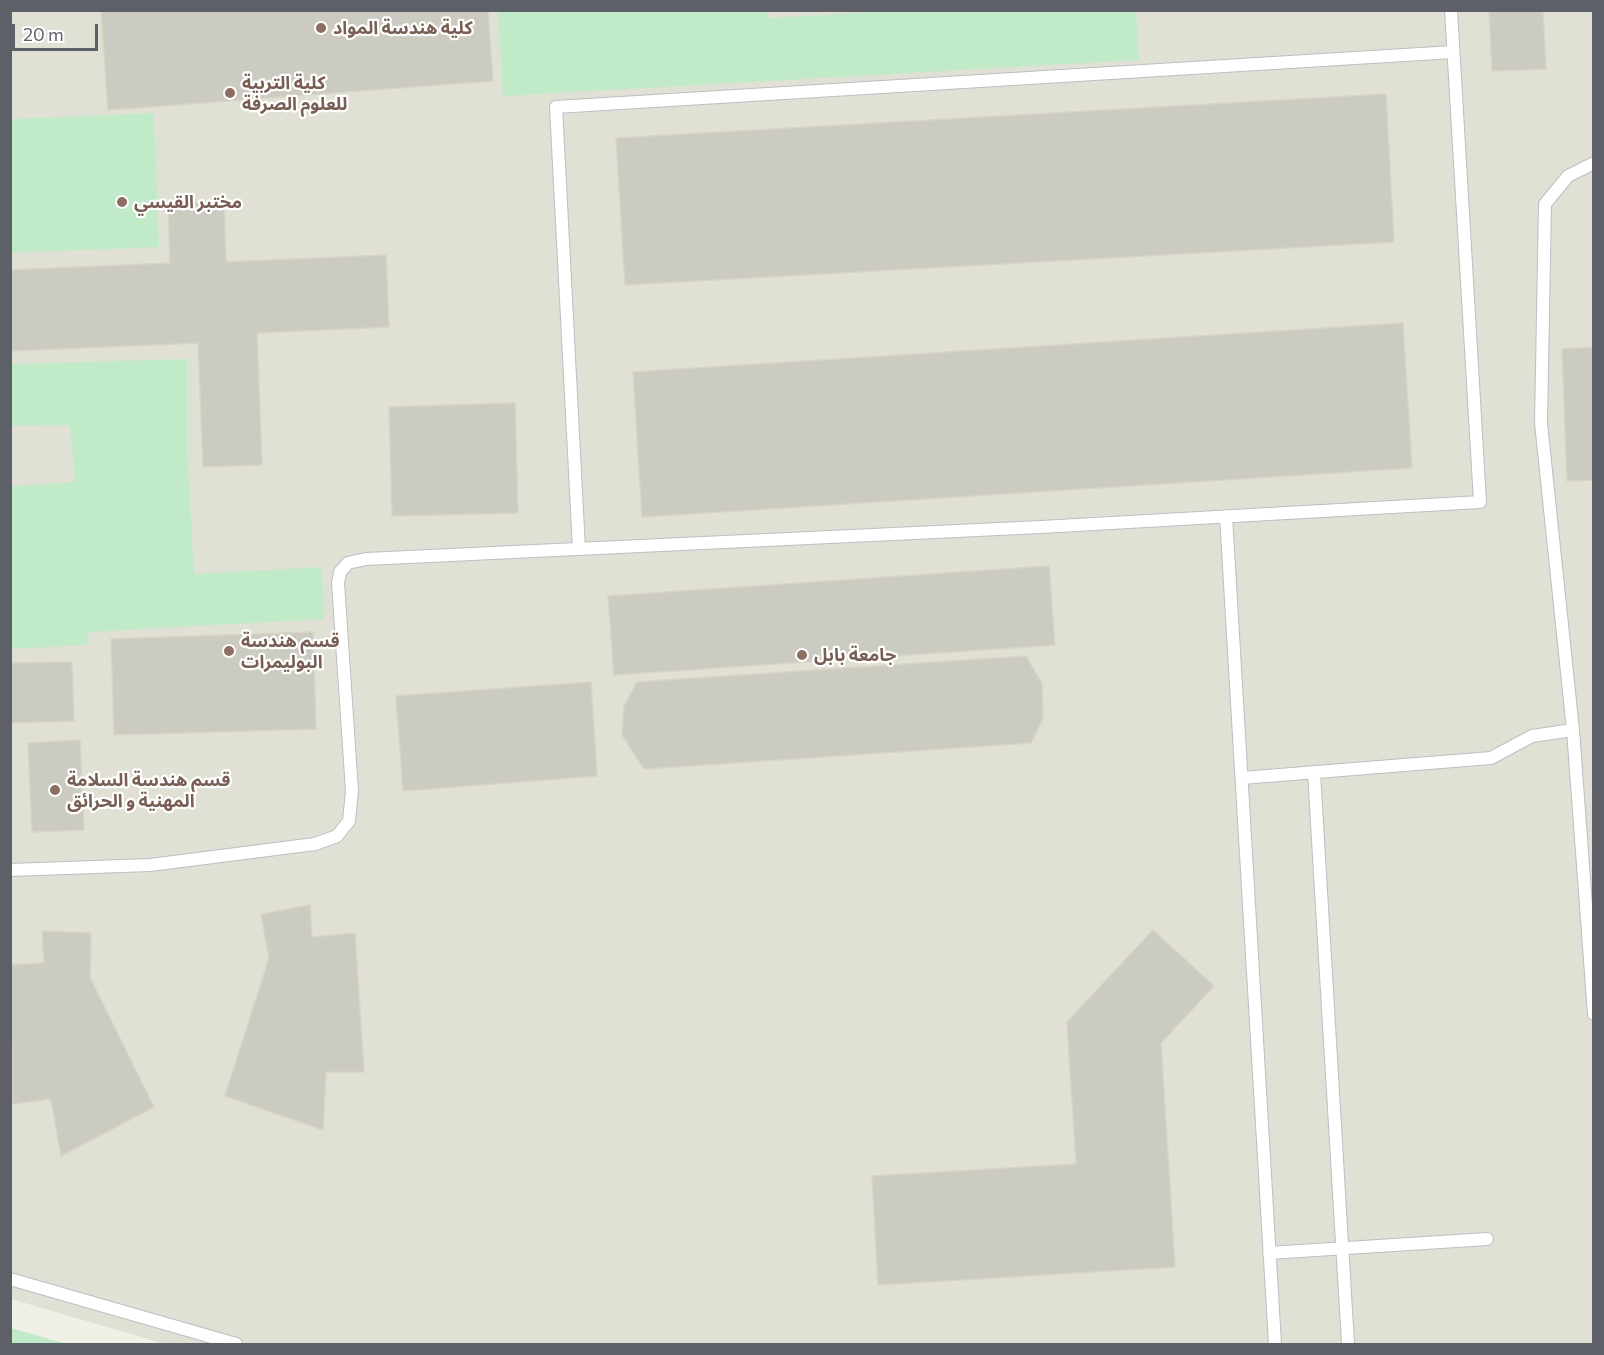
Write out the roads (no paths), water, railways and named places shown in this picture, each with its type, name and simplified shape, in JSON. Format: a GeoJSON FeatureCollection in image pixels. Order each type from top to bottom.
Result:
{"type":"FeatureCollection","features":[{"type":"Feature","properties":{"kind":"lane"},"geometry":{"type":"LineString","coordinates":[[10,870],[150,865],[315,844],[337,836],[349,821],[352,791],[338,583],[340,572],[348,563],[366,560],[1480,502],[1451,10]]}},
{"type":"Feature","properties":{"kind":"lane"},"geometry":{"type":"LineString","coordinates":[[579,549],[556,107],[1453,52]]}},
{"type":"Feature","properties":{"kind":"lane"},"geometry":{"type":"LineString","coordinates":[[1593,163],[1568,176],[1545,204],[1541,423],[1574,730],[1593,1014]]}},
{"type":"Feature","properties":{"kind":"lane"},"geometry":{"type":"LineString","coordinates":[[1226,516],[1275,1344]]}},
{"type":"Feature","properties":{"kind":"lane"},"geometry":{"type":"LineString","coordinates":[[1242,778],[1491,758],[1532,736],[1574,730]]}},
{"type":"Feature","properties":{"kind":"lane"},"geometry":{"type":"LineString","coordinates":[[1314,773],[1348,1344]]}},
{"type":"Feature","properties":{"kind":"lane"},"geometry":{"type":"LineString","coordinates":[[1269,1253],[1488,1239]]}},
{"type":"Feature","properties":{"kind":"lane"},"geometry":{"type":"LineString","coordinates":[[10,1279],[236,1344]]}},
{"type":"Feature","properties":{"kind":"place","name":"كلية هندسة المواد"},"geometry":{"type":"Point","coordinates":[321,28]}},
{"type":"Feature","properties":{"kind":"place","name":"كلية التربية للعلوم الصرفة"},"geometry":{"type":"Point","coordinates":[230,93]}},
{"type":"Feature","properties":{"kind":"place","name":"مختبر القيسي"},"geometry":{"type":"Point","coordinates":[122,202]}},
{"type":"Feature","properties":{"kind":"place","name":"قسم هندسة البوليمرات"},"geometry":{"type":"Point","coordinates":[229,651]}},
{"type":"Feature","properties":{"kind":"place","name":"جامعة بابل"},"geometry":{"type":"Point","coordinates":[802,655]}},
{"type":"Feature","properties":{"kind":"place","name":"قسم هندسة السلامة المهنية و الحرائق"},"geometry":{"type":"Point","coordinates":[55,790]}}]}
